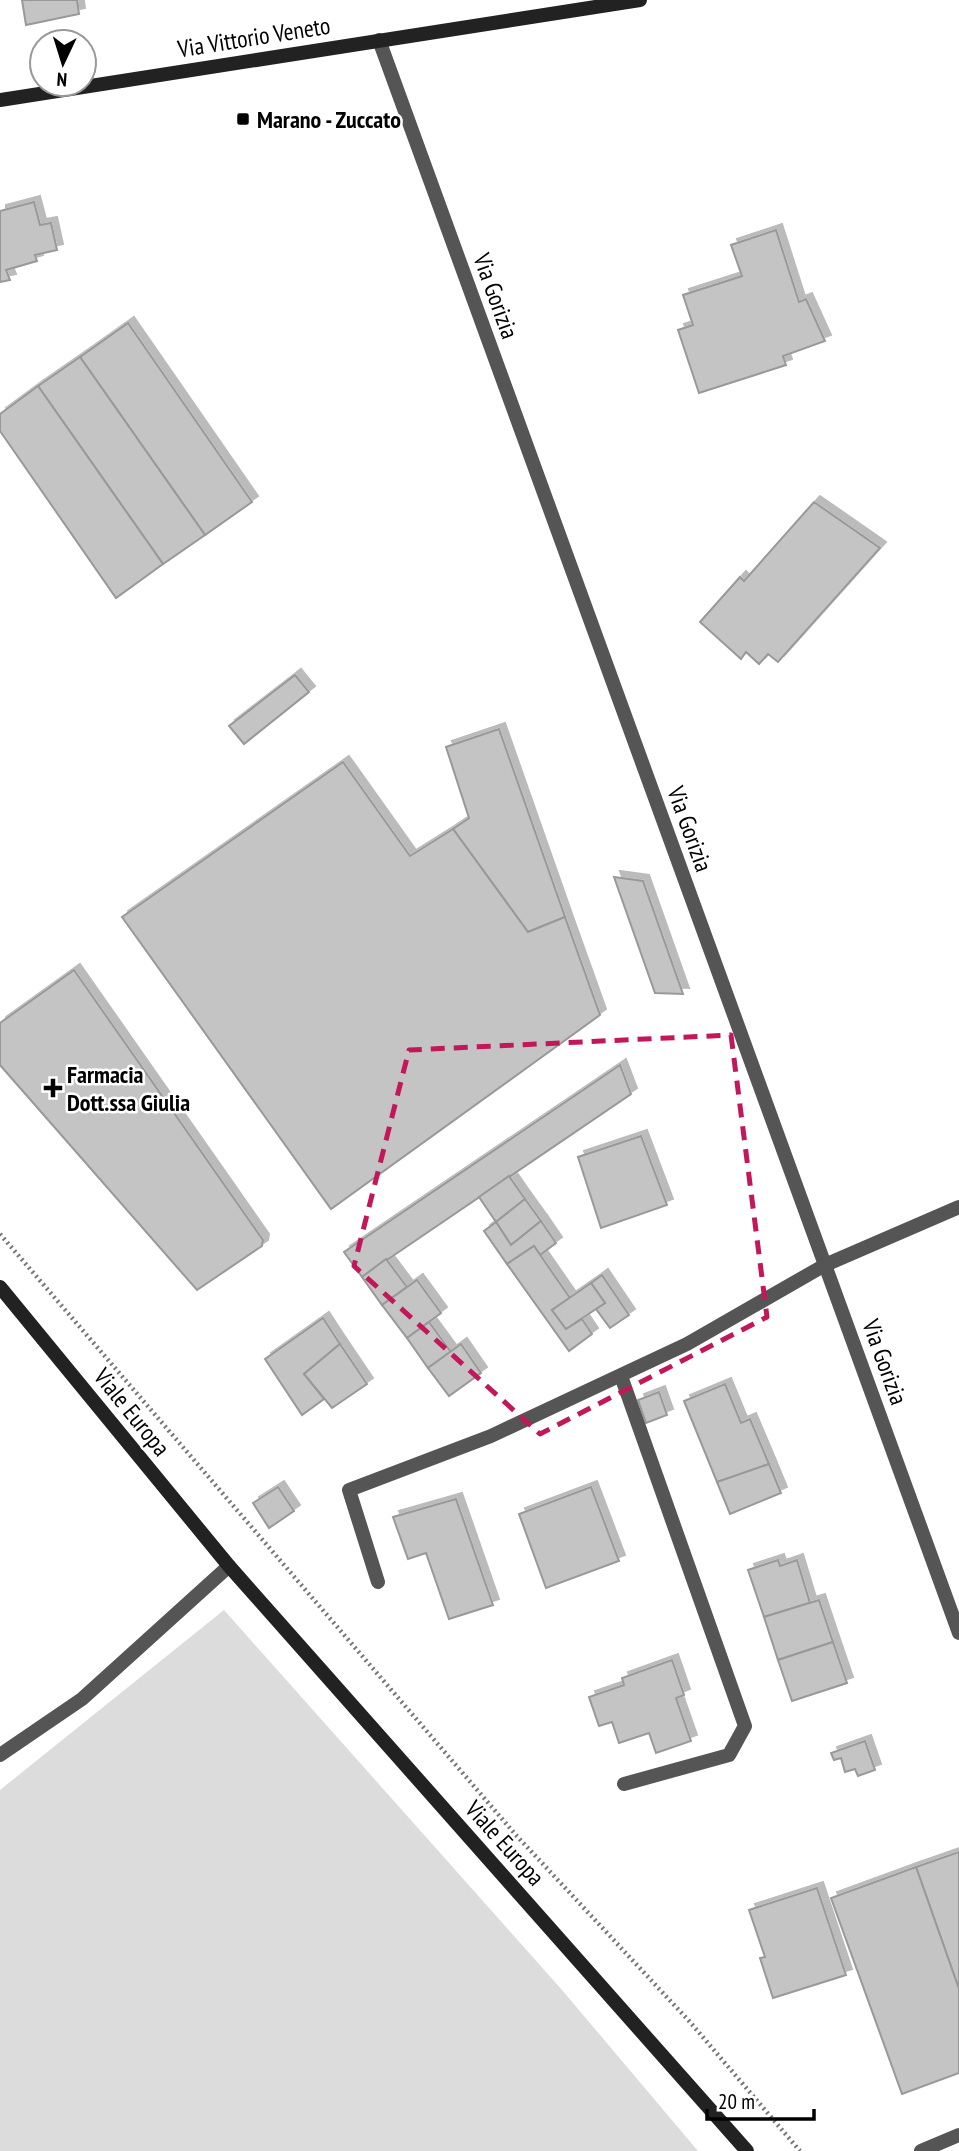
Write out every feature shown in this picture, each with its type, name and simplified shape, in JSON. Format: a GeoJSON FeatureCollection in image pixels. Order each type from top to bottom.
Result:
{"type":"FeatureCollection","features":[{"type":"Feature","properties":{"kind":"main road","name":"Via Vittorio Veneto"},"geometry":{"type":"LineString","coordinates":[[0,100],[640,0]]}},
{"type":"Feature","properties":{"kind":"main road","name":"Viale Europa"},"geometry":{"type":"LineString","coordinates":[[0,1287],[229,1566],[747,2151]]}},
{"type":"Feature","properties":{"kind":"street","name":"Via Gorizia"},"geometry":{"type":"LineString","coordinates":[[379,40],[959,1633]]}},
{"type":"Feature","properties":{"kind":"street"},"geometry":{"type":"LineString","coordinates":[[378,1582],[349,1490],[491,1436],[621,1376],[687,1344],[825,1265],[959,1207]]}},
{"type":"Feature","properties":{"kind":"street"},"geometry":{"type":"LineString","coordinates":[[621,1376],[745,1726],[729,1755],[624,1784]]}},
{"type":"Feature","properties":{"kind":"street"},"geometry":{"type":"LineString","coordinates":[[0,1755],[82,1699],[229,1566]]}},
{"type":"Feature","properties":{"kind":"street"},"geometry":{"type":"LineString","coordinates":[[921,2151],[959,2135]]}},
{"type":"Feature","properties":{"kind":"path"},"geometry":{"type":"LineString","coordinates":[[0,1234],[506,1824],[690,2022],[800,2151]]}},
{"type":"Feature","properties":{"kind":"highlighted area"},"geometry":{"type":"Polygon","coordinates":[[[731,1035],[767,1317],[540,1434],[354,1266],[409,1050],[731,1035]]]}},
{"type":"Feature","properties":{"kind":"shaded area"},"geometry":{"type":"Polygon","coordinates":[[[224,1610],[562,1990],[698,2151],[0,2151],[0,1790],[224,1610]]]}},
{"type":"Feature","properties":{"kind":"building"},"geometry":{"type":"Polygon","coordinates":[[[22,0],[77,0],[79,14],[26,25],[22,0]]]}},
{"type":"Feature","properties":{"kind":"building"},"geometry":{"type":"Polygon","coordinates":[[[34,202],[40,225],[51,223],[57,250],[35,255],[37,261],[6,270],[10,280],[0,282],[0,211],[34,202]]]}},
{"type":"Feature","properties":{"kind":"building"},"geometry":{"type":"Polygon","coordinates":[[[776,230],[799,302],[806,299],[825,341],[783,356],[786,365],[699,393],[678,330],[693,325],[683,295],[742,276],[731,245],[776,230]]]}},
{"type":"Feature","properties":{"kind":"building"},"geometry":{"type":"Polygon","coordinates":[[[128,323],[252,502],[205,535],[80,357],[128,323]]]}},
{"type":"Feature","properties":{"kind":"building"},"geometry":{"type":"Polygon","coordinates":[[[80,357],[205,535],[163,564],[38,386],[80,357]]]}},
{"type":"Feature","properties":{"kind":"building"},"geometry":{"type":"Polygon","coordinates":[[[38,386],[163,564],[116,598],[0,431],[0,414],[38,386]]]}},
{"type":"Feature","properties":{"kind":"building"},"geometry":{"type":"Polygon","coordinates":[[[814,502],[880,548],[778,662],[768,654],[759,664],[746,652],[741,659],[700,622],[740,577],[744,581],[814,502]]]}},
{"type":"Feature","properties":{"kind":"building"},"geometry":{"type":"Polygon","coordinates":[[[295,675],[309,692],[244,744],[229,726],[295,675]]]}},
{"type":"Feature","properties":{"kind":"building"},"geometry":{"type":"Polygon","coordinates":[[[499,729],[565,917],[528,932],[453,829],[469,818],[446,747],[499,729]]]}},
{"type":"Feature","properties":{"kind":"building"},"geometry":{"type":"Polygon","coordinates":[[[343,762],[410,856],[453,829],[528,932],[565,917],[600,1015],[331,1209],[122,917],[343,762]]]}},
{"type":"Feature","properties":{"kind":"building"},"geometry":{"type":"Polygon","coordinates":[[[614,877],[643,881],[683,994],[655,993],[614,877]]]}},
{"type":"Feature","properties":{"kind":"building"},"geometry":{"type":"Polygon","coordinates":[[[74,970],[263,1240],[262,1246],[197,1290],[0,1065],[0,1023],[74,970]]]}},
{"type":"Feature","properties":{"kind":"building"},"geometry":{"type":"Polygon","coordinates":[[[620,1065],[631,1094],[362,1277],[344,1252],[620,1065]]]}},
{"type":"Feature","properties":{"kind":"building"},"geometry":{"type":"Polygon","coordinates":[[[641,1136],[667,1205],[601,1228],[578,1157],[641,1136]]]}},
{"type":"Feature","properties":{"kind":"building"},"geometry":{"type":"Polygon","coordinates":[[[509,1176],[525,1199],[496,1222],[479,1197],[509,1176]]]}},
{"type":"Feature","properties":{"kind":"building"},"geometry":{"type":"Polygon","coordinates":[[[525,1199],[541,1221],[511,1245],[496,1222],[525,1199]]]}},
{"type":"Feature","properties":{"kind":"building"},"geometry":{"type":"Polygon","coordinates":[[[541,1221],[556,1243],[540,1255],[534,1246],[507,1264],[484,1231],[496,1222],[511,1245],[541,1221]]]}},
{"type":"Feature","properties":{"kind":"building"},"geometry":{"type":"Polygon","coordinates":[[[534,1246],[570,1298],[552,1310],[566,1329],[582,1319],[592,1334],[569,1351],[507,1264],[534,1246]]]}},
{"type":"Feature","properties":{"kind":"building"},"geometry":{"type":"Polygon","coordinates":[[[386,1259],[407,1287],[382,1305],[362,1277],[386,1259]]]}},
{"type":"Feature","properties":{"kind":"building"},"geometry":{"type":"Polygon","coordinates":[[[602,1275],[629,1315],[610,1328],[596,1309],[605,1303],[591,1283],[602,1275]]]}},
{"type":"Feature","properties":{"kind":"building"},"geometry":{"type":"Polygon","coordinates":[[[417,1280],[441,1313],[407,1338],[382,1305],[417,1280]]]}},
{"type":"Feature","properties":{"kind":"building"},"geometry":{"type":"Polygon","coordinates":[[[591,1283],[605,1303],[566,1329],[552,1310],[591,1283]]]}},
{"type":"Feature","properties":{"kind":"building"},"geometry":{"type":"Polygon","coordinates":[[[323,1318],[340,1344],[304,1374],[324,1399],[302,1415],[265,1359],[323,1318]]]}},
{"type":"Feature","properties":{"kind":"building"},"geometry":{"type":"Polygon","coordinates":[[[429,1322],[451,1352],[428,1368],[407,1338],[429,1322]]]}},
{"type":"Feature","properties":{"kind":"building"},"geometry":{"type":"Polygon","coordinates":[[[340,1344],[367,1384],[332,1408],[304,1374],[340,1344]]]}},
{"type":"Feature","properties":{"kind":"building"},"geometry":{"type":"Polygon","coordinates":[[[461,1344],[481,1373],[449,1396],[428,1368],[461,1344]]]}},
{"type":"Feature","properties":{"kind":"building"},"geometry":{"type":"Polygon","coordinates":[[[725,1384],[741,1423],[750,1419],[769,1464],[717,1482],[684,1401],[725,1384]]]}},
{"type":"Feature","properties":{"kind":"building"},"geometry":{"type":"Polygon","coordinates":[[[659,1392],[667,1415],[646,1423],[638,1400],[659,1392]]]}},
{"type":"Feature","properties":{"kind":"building"},"geometry":{"type":"Polygon","coordinates":[[[769,1464],[781,1493],[730,1514],[717,1482],[769,1464]]]}},
{"type":"Feature","properties":{"kind":"building"},"geometry":{"type":"Polygon","coordinates":[[[278,1487],[294,1511],[269,1528],[253,1503],[278,1487]]]}},
{"type":"Feature","properties":{"kind":"building"},"geometry":{"type":"Polygon","coordinates":[[[591,1487],[619,1561],[546,1588],[519,1514],[591,1487]]]}},
{"type":"Feature","properties":{"kind":"building"},"geometry":{"type":"Polygon","coordinates":[[[456,1499],[493,1605],[449,1619],[426,1553],[408,1559],[393,1517],[456,1499]]]}},
{"type":"Feature","properties":{"kind":"building"},"geometry":{"type":"Polygon","coordinates":[[[778,1560],[780,1566],[797,1560],[810,1603],[764,1617],[748,1570],[778,1560]]]}},
{"type":"Feature","properties":{"kind":"building"},"geometry":{"type":"Polygon","coordinates":[[[819,1600],[833,1642],[778,1660],[764,1617],[819,1600]]]}},
{"type":"Feature","properties":{"kind":"building"},"geometry":{"type":"Polygon","coordinates":[[[833,1642],[847,1683],[792,1701],[778,1660],[833,1642]]]}},
{"type":"Feature","properties":{"kind":"building"},"geometry":{"type":"Polygon","coordinates":[[[672,1660],[684,1695],[676,1698],[691,1741],[656,1753],[649,1733],[619,1743],[612,1722],[599,1726],[589,1697],[624,1685],[622,1678],[672,1660]]]}},
{"type":"Feature","properties":{"kind":"building"},"geometry":{"type":"Polygon","coordinates":[[[865,1741],[875,1770],[858,1776],[855,1769],[845,1772],[841,1758],[834,1760],[831,1753],[865,1741]]]}},
{"type":"Feature","properties":{"kind":"building"},"geometry":{"type":"Polygon","coordinates":[[[959,1852],[959,1989],[916,1867],[959,1852]]]}},
{"type":"Feature","properties":{"kind":"building"},"geometry":{"type":"Polygon","coordinates":[[[916,1867],[959,1989],[959,2073],[902,2094],[831,1898],[916,1867]]]}},
{"type":"Feature","properties":{"kind":"building"},"geometry":{"type":"Polygon","coordinates":[[[817,1888],[846,1975],[773,1998],[760,1958],[765,1957],[749,1910],[817,1888]]]}},
{"type":"Feature","properties":{"kind":"place","name":"Marano - Zuccato"},"geometry":{"type":"Point","coordinates":[243,119]}},
{"type":"Feature","properties":{"kind":"place","name":"Farmacia Dott.ssa Giulia"},"geometry":{"type":"Point","coordinates":[53,1088]}}]}
